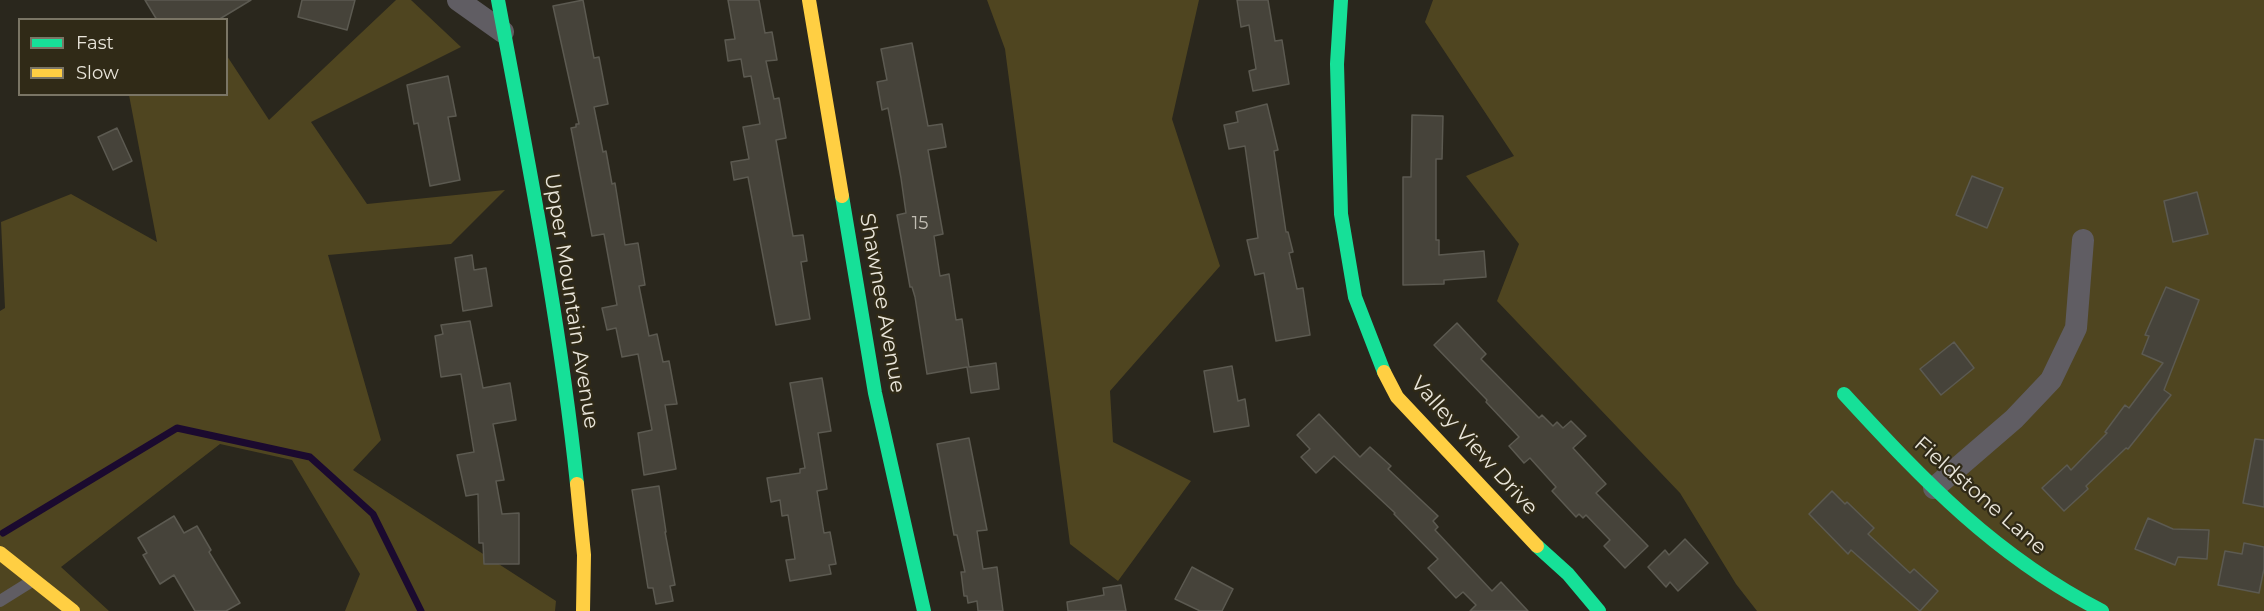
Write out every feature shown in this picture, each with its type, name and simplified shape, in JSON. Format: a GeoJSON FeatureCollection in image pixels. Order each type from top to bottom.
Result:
{"type":"FeatureCollection","features":[{"type":"Feature","properties":{"kind":"street"},"geometry":{"type":"LineString","coordinates":[[458,0],[503,32]]}},
{"type":"Feature","properties":{"kind":"street","name":"Upper Mountain Avenue"},"geometry":{"type":"LineString","coordinates":[[498,0],[544,248],[554,322],[567,391],[584,555],[583,611]]}},
{"type":"Feature","properties":{"kind":"street","name":"Shawnee Avenue"},"geometry":{"type":"LineString","coordinates":[[809,0],[875,393],[924,611]]}},
{"type":"Feature","properties":{"kind":"street","name":"Valley View Drive"},"geometry":{"type":"LineString","coordinates":[[1341,0],[1337,64],[1341,214],[1355,297],[1383,370],[1397,397],[1531,540],[1568,574],[1599,611]]}},
{"type":"Feature","properties":{"kind":"street"},"geometry":{"type":"LineString","coordinates":[[1934,488],[2014,419],[2051,380],[2076,328],[2083,240]]}},
{"type":"Feature","properties":{"kind":"street","name":"Fieldstone Lane"},"geometry":{"type":"LineString","coordinates":[[1844,394],[1911,466],[2015,560],[2088,605],[2102,611]]}},
{"type":"Feature","properties":{"kind":"street"},"geometry":{"type":"LineString","coordinates":[[0,553],[73,611]]}},
{"type":"Feature","properties":{"kind":"lane"},"geometry":{"type":"LineString","coordinates":[[0,601],[33,581]]}},
{"type":"Feature","properties":{"kind":"shaded area"},"geometry":{"type":"Polygon","coordinates":[[[396,0],[411,0],[461,47],[311,122],[367,204],[505,190],[451,244],[328,255],[381,440],[353,470],[556,601],[555,611],[345,611],[360,574],[292,460],[220,444],[61,567],[109,611],[0,611],[0,311],[5,308],[1,222],[71,194],[157,242],[129,96],[228,96],[228,58],[269,120],[396,0]]]}},
{"type":"Feature","properties":{"kind":"shaded area"},"geometry":{"type":"Polygon","coordinates":[[[987,0],[1199,0],[1172,119],[1220,266],[1110,391],[1113,442],[1191,481],[1118,581],[1070,544],[1005,49],[987,0]]]}},
{"type":"Feature","properties":{"kind":"shaded area"},"geometry":{"type":"Polygon","coordinates":[[[1433,0],[2264,0],[2264,611],[1757,611],[1736,584],[1680,493],[1497,301],[1519,244],[1466,176],[1514,156],[1425,22],[1433,0]]]}},
{"type":"Feature","properties":{"kind":"building"},"geometry":{"type":"Polygon","coordinates":[[[145,0],[251,0],[221,18],[156,18],[145,0]]]}},
{"type":"Feature","properties":{"kind":"building"},"geometry":{"type":"Polygon","coordinates":[[[302,0],[355,0],[347,30],[298,17],[302,0]]]}},
{"type":"Feature","properties":{"kind":"building"},"geometry":{"type":"Polygon","coordinates":[[[583,0],[594,58],[599,57],[608,104],[594,107],[603,152],[606,151],[612,184],[615,183],[625,245],[638,243],[645,285],[639,286],[649,336],[657,334],[663,362],[669,361],[677,404],[665,405],[676,469],[644,475],[638,433],[652,430],[638,354],[622,357],[616,328],[607,330],[602,308],[617,305],[604,234],[592,236],[571,128],[579,124],[553,6],[583,0]]]}},
{"type":"Feature","properties":{"kind":"building"},"geometry":{"type":"Polygon","coordinates":[[[728,0],[759,0],[765,33],[772,32],[777,60],[766,61],[774,99],[779,98],[786,138],[776,140],[793,236],[803,235],[807,261],[801,262],[810,319],[776,325],[748,177],[734,180],[731,162],[749,159],[743,127],[760,124],[751,76],[744,77],[741,59],[728,61],[725,40],[735,39],[728,0]]]}},
{"type":"Feature","properties":{"kind":"building"},"geometry":{"type":"Polygon","coordinates":[[[1237,0],[1268,0],[1275,41],[1282,40],[1289,84],[1253,91],[1249,71],[1256,69],[1249,25],[1241,27],[1237,0]]]}},
{"type":"Feature","properties":{"kind":"building"},"geometry":{"type":"Polygon","coordinates":[[[912,43],[928,126],[942,124],[946,147],[928,150],[943,234],[934,236],[940,276],[949,274],[956,320],[962,319],[969,367],[996,363],[999,389],[971,393],[967,367],[927,374],[915,297],[910,287],[897,215],[906,213],[901,178],[888,108],[882,110],[877,82],[887,80],[881,49],[912,43]]]}},
{"type":"Feature","properties":{"kind":"building"},"geometry":{"type":"Polygon","coordinates":[[[448,76],[456,116],[448,117],[460,180],[430,186],[418,123],[414,124],[407,85],[448,76]]]}},
{"type":"Feature","properties":{"kind":"building"},"geometry":{"type":"Polygon","coordinates":[[[1267,104],[1278,150],[1274,151],[1286,232],[1288,232],[1293,252],[1289,253],[1297,289],[1303,288],[1310,335],[1276,341],[1264,273],[1255,275],[1247,240],[1258,238],[1245,146],[1229,149],[1224,125],[1238,122],[1236,112],[1267,104]]]}},
{"type":"Feature","properties":{"kind":"building"},"geometry":{"type":"Polygon","coordinates":[[[1412,115],[1443,116],[1442,159],[1436,159],[1436,240],[1439,240],[1439,255],[1484,251],[1486,277],[1444,280],[1444,284],[1403,285],[1403,177],[1411,177],[1412,115]]]}},
{"type":"Feature","properties":{"kind":"building"},"geometry":{"type":"Polygon","coordinates":[[[117,128],[132,161],[113,170],[98,137],[117,128]]]}},
{"type":"Feature","properties":{"kind":"building"},"geometry":{"type":"Polygon","coordinates":[[[1972,176],[2003,188],[1987,228],[1956,215],[1972,176]]]}},
{"type":"Feature","properties":{"kind":"building"},"geometry":{"type":"Polygon","coordinates":[[[2197,192],[2208,234],[2173,242],[2164,201],[2197,192]]]}},
{"type":"Feature","properties":{"kind":"building"},"geometry":{"type":"Polygon","coordinates":[[[472,255],[474,270],[486,268],[492,306],[463,311],[455,258],[472,255]]]}},
{"type":"Feature","properties":{"kind":"building"},"geometry":{"type":"Polygon","coordinates":[[[2166,287],[2199,300],[2164,390],[2171,395],[2128,449],[2126,448],[2086,486],[2088,489],[2064,511],[2042,488],[2067,465],[2071,470],[2107,433],[2105,432],[2125,405],[2129,408],[2163,363],[2142,354],[2149,336],[2145,335],[2166,287]]]}},
{"type":"Feature","properties":{"kind":"building"},"geometry":{"type":"Polygon","coordinates":[[[470,321],[483,388],[510,383],[516,420],[493,424],[504,480],[496,481],[502,514],[519,513],[519,564],[484,564],[483,543],[479,543],[478,494],[466,496],[457,455],[474,452],[461,374],[441,377],[435,336],[443,334],[441,325],[470,321]]]}},
{"type":"Feature","properties":{"kind":"building"},"geometry":{"type":"Polygon","coordinates":[[[1457,323],[1486,354],[1481,359],[1539,418],[1542,415],[1553,426],[1557,422],[1563,428],[1571,421],[1586,436],[1573,448],[1606,484],[1596,493],[1648,546],[1625,568],[1604,546],[1610,540],[1586,515],[1583,518],[1579,514],[1576,517],[1552,491],[1556,487],[1530,458],[1524,463],[1509,446],[1519,437],[1434,345],[1457,323]]]}},
{"type":"Feature","properties":{"kind":"building"},"geometry":{"type":"Polygon","coordinates":[[[1954,342],[1974,368],[1941,395],[1920,369],[1954,342]]]}},
{"type":"Feature","properties":{"kind":"building"},"geometry":{"type":"Polygon","coordinates":[[[1232,366],[1238,401],[1245,399],[1249,426],[1214,432],[1204,371],[1232,366]]]}},
{"type":"Feature","properties":{"kind":"building"},"geometry":{"type":"Polygon","coordinates":[[[822,378],[831,431],[818,433],[827,489],[817,491],[824,533],[830,532],[836,564],[829,565],[831,574],[790,581],[786,560],[795,559],[788,515],[782,516],[780,500],[771,502],[767,478],[800,473],[800,469],[805,468],[790,383],[822,378]]]}},
{"type":"Feature","properties":{"kind":"building"},"geometry":{"type":"Polygon","coordinates":[[[1319,414],[1360,457],[1370,447],[1391,466],[1388,469],[1438,516],[1433,521],[1438,527],[1435,530],[1492,591],[1501,582],[1528,611],[1470,611],[1476,605],[1463,592],[1456,598],[1428,568],[1438,559],[1395,513],[1334,456],[1316,473],[1301,457],[1310,449],[1297,435],[1319,414]]]}},
{"type":"Feature","properties":{"kind":"building"},"geometry":{"type":"Polygon","coordinates":[[[969,438],[987,530],[977,531],[983,569],[997,567],[1003,611],[978,611],[977,601],[968,603],[967,596],[964,596],[961,572],[965,572],[957,535],[954,535],[937,444],[969,438]]]}},
{"type":"Feature","properties":{"kind":"building"},"geometry":{"type":"Polygon","coordinates":[[[2255,439],[2264,440],[2264,507],[2243,503],[2255,439]]]}},
{"type":"Feature","properties":{"kind":"building"},"geometry":{"type":"Polygon","coordinates":[[[659,486],[675,585],[670,586],[673,601],[656,604],[653,588],[648,588],[632,490],[659,486]]]}},
{"type":"Feature","properties":{"kind":"building"},"geometry":{"type":"Polygon","coordinates":[[[1832,491],[1874,528],[1868,534],[1910,573],[1914,569],[1938,591],[1920,611],[1851,550],[1848,554],[1809,514],[1832,491]]]}},
{"type":"Feature","properties":{"kind":"building"},"geometry":{"type":"Polygon","coordinates":[[[174,516],[184,533],[197,526],[211,550],[209,552],[240,603],[226,611],[195,611],[174,575],[160,584],[143,555],[147,553],[138,538],[174,516]]]}},
{"type":"Feature","properties":{"kind":"building"},"geometry":{"type":"Polygon","coordinates":[[[2148,518],[2173,529],[2209,530],[2207,559],[2178,557],[2175,565],[2135,549],[2148,518]]]}},
{"type":"Feature","properties":{"kind":"building"},"geometry":{"type":"Polygon","coordinates":[[[1685,539],[1708,563],[1678,591],[1670,582],[1666,587],[1648,567],[1665,550],[1669,555],[1685,539]]]}},
{"type":"Feature","properties":{"kind":"building"},"geometry":{"type":"Polygon","coordinates":[[[2244,543],[2264,547],[2264,569],[2259,593],[2218,585],[2225,551],[2242,554],[2244,543]]]}},
{"type":"Feature","properties":{"kind":"building"},"geometry":{"type":"Polygon","coordinates":[[[1192,567],[1233,589],[1222,611],[1200,611],[1175,599],[1192,567]]]}},
{"type":"Feature","properties":{"kind":"building"},"geometry":{"type":"Polygon","coordinates":[[[1121,585],[1126,611],[1068,611],[1067,602],[1104,595],[1103,588],[1121,585]]]}},
{"type":"Feature","properties":{"kind":"waterway"},"geometry":{"type":"LineString","coordinates":[[3,533],[177,428],[310,457],[373,514],[421,611]]}},
{"type":"Feature","properties":{"kind":"traffic: fast"},"geometry":{"type":"LineString","coordinates":[[498,0],[532,181],[562,362],[577,484]]}},
{"type":"Feature","properties":{"kind":"traffic: fast"},"geometry":{"type":"LineString","coordinates":[[1341,0],[1337,64],[1341,214],[1355,297],[1384,372]]}},
{"type":"Feature","properties":{"kind":"traffic: fast"},"geometry":{"type":"LineString","coordinates":[[842,196],[875,393],[924,611]]}},
{"type":"Feature","properties":{"kind":"traffic: fast"},"geometry":{"type":"LineString","coordinates":[[1844,394],[1903,457],[1963,515],[2028,566],[2102,611]]}},
{"type":"Feature","properties":{"kind":"traffic: fast"},"geometry":{"type":"LineString","coordinates":[[1537,546],[1568,574],[1599,611]]}},
{"type":"Feature","properties":{"kind":"traffic: slow"},"geometry":{"type":"LineString","coordinates":[[809,0],[842,196]]}},
{"type":"Feature","properties":{"kind":"traffic: slow"},"geometry":{"type":"LineString","coordinates":[[1384,372],[1397,397],[1537,546]]}},
{"type":"Feature","properties":{"kind":"traffic: slow"},"geometry":{"type":"LineString","coordinates":[[577,484],[584,555],[583,611]]}},
{"type":"Feature","properties":{"kind":"traffic: slow"},"geometry":{"type":"LineString","coordinates":[[0,553],[73,611]]}}]}
